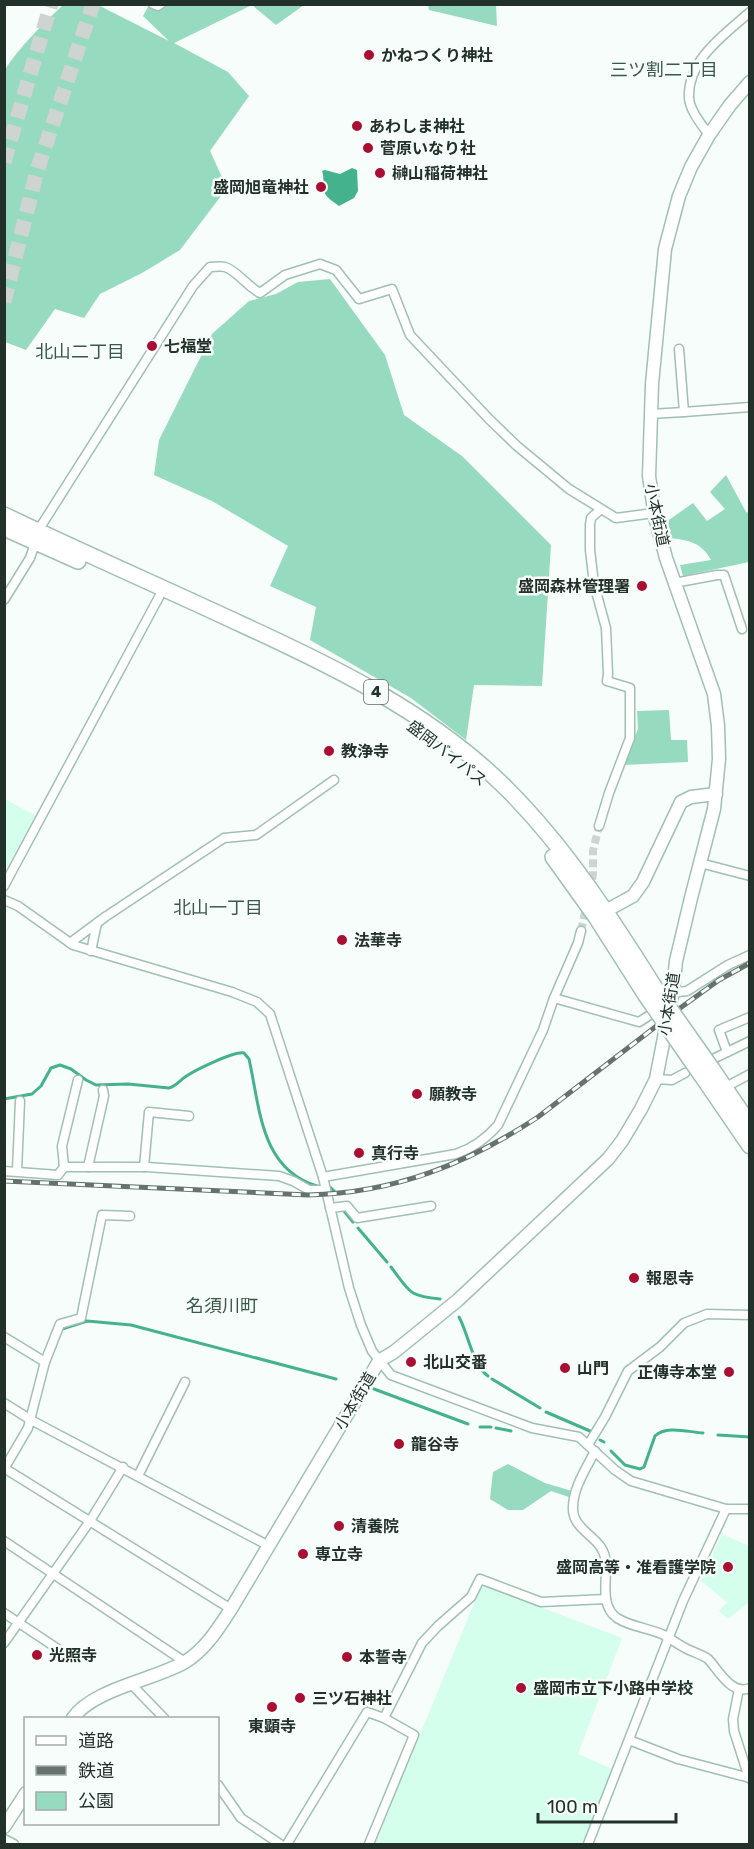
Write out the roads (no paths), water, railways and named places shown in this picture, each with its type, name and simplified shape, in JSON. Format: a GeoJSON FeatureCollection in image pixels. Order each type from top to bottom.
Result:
{"type":"FeatureCollection","features":[{"type":"Feature","properties":{"kind":"highway","name":"盛岡バイパス"},"geometry":{"type":"LineString","coordinates":[[4,515],[37,537],[159,597],[329,675],[392,711],[437,742],[480,777],[522,818],[601,914]]}},
{"type":"Feature","properties":{"kind":"highway","name":"盛岡バイパス"},"geometry":{"type":"LineString","coordinates":[[4,528],[37,537],[342,672],[416,717],[466,752],[507,789],[559,848],[650,991],[750,1125]]}},
{"type":"Feature","properties":{"kind":"highway","name":"盛岡バイパス"},"geometry":{"type":"LineString","coordinates":[[709,1068],[750,1146]]}},
{"type":"Feature","properties":{"kind":"street"},"geometry":{"type":"LineString","coordinates":[[153,4],[158,6],[161,4]]}},
{"type":"Feature","properties":{"kind":"street"},"geometry":{"type":"LineString","coordinates":[[710,135],[697,117],[689,100],[696,67],[707,51],[750,12]]}},
{"type":"Feature","properties":{"kind":"street","name":"小本街道"},"geometry":{"type":"LineString","coordinates":[[74,1717],[95,1701],[117,1689],[160,1674],[185,1662],[201,1649],[231,1609],[379,1361],[394,1352],[458,1300],[601,1166],[622,1142],[656,1079],[673,991],[676,962],[714,809],[719,759],[714,694],[674,583],[654,513],[649,476],[650,414],[657,320],[667,241],[679,196],[691,167],[710,135],[730,105],[750,82]]}},
{"type":"Feature","properties":{"kind":"street"},"geometry":{"type":"LineString","coordinates":[[4,600],[30,558],[37,537],[193,286],[210,267],[225,267],[260,293],[285,275],[320,264],[336,270],[359,298],[392,290],[410,335],[517,446],[562,483],[615,519],[654,513]]}},
{"type":"Feature","properties":{"kind":"street"},"geometry":{"type":"LineString","coordinates":[[679,349],[684,412]]}},
{"type":"Feature","properties":{"kind":"street"},"geometry":{"type":"LineString","coordinates":[[650,414],[750,407]]}},
{"type":"Feature","properties":{"kind":"street"},"geometry":{"type":"LineString","coordinates":[[599,826],[630,738],[631,713],[630,688],[607,681],[606,628],[594,584],[589,532],[591,518],[600,510]]}},
{"type":"Feature","properties":{"kind":"street"},"geometry":{"type":"LineString","coordinates":[[674,583],[724,575],[742,629]]}},
{"type":"Feature","properties":{"kind":"street"},"geometry":{"type":"LineString","coordinates":[[4,886],[159,597]]}},
{"type":"Feature","properties":{"kind":"street"},"geometry":{"type":"LineString","coordinates":[[70,943],[97,922],[224,838],[256,835],[334,780]]}},
{"type":"Feature","properties":{"kind":"street"},"geometry":{"type":"LineString","coordinates":[[601,914],[633,896],[643,882],[681,802],[691,797],[716,795]]}},
{"type":"Feature","properties":{"kind":"street"},"geometry":{"type":"LineString","coordinates":[[700,863],[750,876]]}},
{"type":"Feature","properties":{"kind":"street"},"geometry":{"type":"LineString","coordinates":[[4,900],[18,906],[70,943],[232,992],[257,1002],[270,1014],[323,1178],[361,1325],[372,1351],[391,1375],[532,1428],[579,1437],[615,1470],[631,1481],[726,1509],[750,1509]]}},
{"type":"Feature","properties":{"kind":"street"},"geometry":{"type":"LineString","coordinates":[[91,951],[97,922]]}},
{"type":"Feature","properties":{"kind":"street"},"geometry":{"type":"LineString","coordinates":[[323,1178],[456,1154],[483,1140],[498,1125],[534,1049],[581,931]]}},
{"type":"Feature","properties":{"kind":"street"},"geometry":{"type":"LineString","coordinates":[[554,998],[639,1022],[653,1013],[663,997],[673,991],[687,991],[728,965],[750,955]]}},
{"type":"Feature","properties":{"kind":"street"},"geometry":{"type":"LineString","coordinates":[[727,1052],[719,1030],[750,1017]]}},
{"type":"Feature","properties":{"kind":"street"},"geometry":{"type":"LineString","coordinates":[[709,1068],[727,1052],[750,1041]]}},
{"type":"Feature","properties":{"kind":"street"},"geometry":{"type":"LineString","coordinates":[[656,1079],[672,1080],[685,1073]]}},
{"type":"Feature","properties":{"kind":"street"},"geometry":{"type":"LineString","coordinates":[[724,1088],[750,1074]]}},
{"type":"Feature","properties":{"kind":"street"},"geometry":{"type":"LineString","coordinates":[[4,1171],[58,1174],[64,1167],[62,1146],[78,1080]]}},
{"type":"Feature","properties":{"kind":"street"},"geometry":{"type":"LineString","coordinates":[[88,1167],[104,1096],[103,1090]]}},
{"type":"Feature","properties":{"kind":"street"},"geometry":{"type":"LineString","coordinates":[[17,1171],[20,1101]]}},
{"type":"Feature","properties":{"kind":"street"},"geometry":{"type":"LineString","coordinates":[[144,1167],[149,1112],[189,1116]]}},
{"type":"Feature","properties":{"kind":"street"},"geometry":{"type":"LineString","coordinates":[[64,1167],[144,1167],[279,1176],[309,1190],[326,1191]]}},
{"type":"Feature","properties":{"kind":"street"},"geometry":{"type":"LineString","coordinates":[[330,1208],[347,1206],[357,1218],[431,1206]]}},
{"type":"Feature","properties":{"kind":"street"},"geometry":{"type":"LineString","coordinates":[[130,1216],[102,1215],[81,1318],[60,1324],[45,1362],[28,1428],[5,1468],[231,1609]]}},
{"type":"Feature","properties":{"kind":"street"},"geometry":{"type":"LineString","coordinates":[[750,1315],[707,1314],[684,1323],[660,1347],[628,1371],[592,1448],[575,1491],[572,1512],[578,1524],[603,1551],[606,1558],[606,1599],[609,1608],[617,1618],[663,1635],[707,1659],[718,1674],[739,1689],[750,1688]]}},
{"type":"Feature","properties":{"kind":"street"},"geometry":{"type":"LineString","coordinates":[[4,1337],[45,1362]]}},
{"type":"Feature","properties":{"kind":"street"},"geometry":{"type":"LineString","coordinates":[[138,1476],[185,1382]]}},
{"type":"Feature","properties":{"kind":"street"},"geometry":{"type":"LineString","coordinates":[[4,1403],[269,1546]]}},
{"type":"Feature","properties":{"kind":"street"},"geometry":{"type":"LineString","coordinates":[[4,1643],[90,1521],[123,1467]]}},
{"type":"Feature","properties":{"kind":"street"},"geometry":{"type":"LineString","coordinates":[[588,1845],[683,1601],[726,1509]]}},
{"type":"Feature","properties":{"kind":"street"},"geometry":{"type":"LineString","coordinates":[[4,1541],[185,1662]]}},
{"type":"Feature","properties":{"kind":"street"},"geometry":{"type":"LineString","coordinates":[[384,1718],[422,1643],[471,1597],[480,1579],[541,1602],[606,1599]]}},
{"type":"Feature","properties":{"kind":"street"},"geometry":{"type":"LineString","coordinates":[[4,1613],[64,1655]]}},
{"type":"Feature","properties":{"kind":"street"},"geometry":{"type":"LineString","coordinates":[[131,1684],[162,1717]]}},
{"type":"Feature","properties":{"kind":"street"},"geometry":{"type":"LineString","coordinates":[[739,1689],[733,1725],[749,1778]]}},
{"type":"Feature","properties":{"kind":"street"},"geometry":{"type":"LineString","coordinates":[[287,1845],[367,1712],[384,1718],[414,1735],[369,1845]]}},
{"type":"Feature","properties":{"kind":"street"},"geometry":{"type":"LineString","coordinates":[[629,1740],[678,1759],[749,1778]]}},
{"type":"Feature","properties":{"kind":"street"},"geometry":{"type":"LineString","coordinates":[[219,1786],[241,1818],[280,1845]]}},
{"type":"Feature","properties":{"kind":"street"},"geometry":{"type":"LineString","coordinates":[[4,1827],[24,1796]]}},
{"type":"Feature","properties":{"kind":"street"},"geometry":{"type":"LineString","coordinates":[[4,1839],[14,1845]]}},
{"type":"Feature","properties":{"kind":"waterway"},"geometry":{"type":"LineString","coordinates":[[4,1099],[32,1094],[41,1086],[51,1068],[60,1065],[71,1069],[96,1085],[128,1084],[169,1088],[205,1066],[232,1055],[244,1053],[249,1059],[260,1116],[273,1151],[284,1166],[298,1178],[317,1186]]}},
{"type":"Feature","properties":{"kind":"waterway"},"geometry":{"type":"LineString","coordinates":[[330,1187],[335,1192]]}},
{"type":"Feature","properties":{"kind":"waterway"},"geometry":{"type":"LineString","coordinates":[[344,1211],[353,1222]]}},
{"type":"Feature","properties":{"kind":"waterway"},"geometry":{"type":"LineString","coordinates":[[358,1228],[387,1262]]}},
{"type":"Feature","properties":{"kind":"waterway"},"geometry":{"type":"LineString","coordinates":[[391,1267],[415,1294],[440,1299]]}},
{"type":"Feature","properties":{"kind":"waterway"},"geometry":{"type":"LineString","coordinates":[[459,1317],[478,1365],[488,1376]]}},
{"type":"Feature","properties":{"kind":"waterway"},"geometry":{"type":"LineString","coordinates":[[62,1329],[87,1321],[131,1325],[336,1379]]}},
{"type":"Feature","properties":{"kind":"waterway"},"geometry":{"type":"LineString","coordinates":[[492,1379],[540,1408]]}},
{"type":"Feature","properties":{"kind":"waterway"},"geometry":{"type":"LineString","coordinates":[[374,1389],[468,1424]]}},
{"type":"Feature","properties":{"kind":"waterway"},"geometry":{"type":"LineString","coordinates":[[546,1412],[590,1431]]}},
{"type":"Feature","properties":{"kind":"waterway"},"geometry":{"type":"LineString","coordinates":[[480,1427],[491,1427]]}},
{"type":"Feature","properties":{"kind":"waterway"},"geometry":{"type":"LineString","coordinates":[[496,1428],[511,1431]]}},
{"type":"Feature","properties":{"kind":"waterway"},"geometry":{"type":"LineString","coordinates":[[611,1451],[625,1465],[640,1469],[644,1467],[655,1436],[660,1433],[678,1430],[703,1433]]}},
{"type":"Feature","properties":{"kind":"waterway"},"geometry":{"type":"LineString","coordinates":[[718,1435],[750,1437]]}},
{"type":"Feature","properties":{"kind":"waterway"},"geometry":{"type":"LineString","coordinates":[[600,1440],[604,1442]]}},
{"type":"Feature","properties":{"kind":"tunnel"},"geometry":{"type":"LineString","coordinates":[[4,162],[51,4]]}},
{"type":"Feature","properties":{"kind":"tunnel"},"geometry":{"type":"LineString","coordinates":[[4,302],[37,171],[93,4]]}},
{"type":"Feature","properties":{"kind":"tunnel"},"geometry":{"type":"LineString","coordinates":[[590,891],[593,851],[599,826]]}},
{"type":"Feature","properties":{"kind":"tunnel"},"geometry":{"type":"LineString","coordinates":[[581,931],[587,903]]}},
{"type":"Feature","properties":{"kind":"railway"},"geometry":{"type":"LineString","coordinates":[[4,1181],[308,1195],[371,1189],[400,1182],[457,1162],[511,1134],[538,1117],[719,980],[750,963]]}},
{"type":"Feature","properties":{"kind":"place","name":"かねつくり神社"},"geometry":{"type":"Point","coordinates":[369,55]}},
{"type":"Feature","properties":{"kind":"place","name":"あわしま神社"},"geometry":{"type":"Point","coordinates":[357,126]}},
{"type":"Feature","properties":{"kind":"place","name":"菅原いなり社"},"geometry":{"type":"Point","coordinates":[368,148]}},
{"type":"Feature","properties":{"kind":"place","name":"榊山稲荷神社"},"geometry":{"type":"Point","coordinates":[380,173]}},
{"type":"Feature","properties":{"kind":"place","name":"盛岡旭竜神社"},"geometry":{"type":"Point","coordinates":[321,187]}},
{"type":"Feature","properties":{"kind":"place","name":"七福堂"},"geometry":{"type":"Point","coordinates":[152,346]}},
{"type":"Feature","properties":{"kind":"place","name":"盛岡森林管理署"},"geometry":{"type":"Point","coordinates":[642,586]}},
{"type":"Feature","properties":{"kind":"place","name":"教浄寺"},"geometry":{"type":"Point","coordinates":[329,751]}},
{"type":"Feature","properties":{"kind":"place","name":"法華寺"},"geometry":{"type":"Point","coordinates":[342,940]}},
{"type":"Feature","properties":{"kind":"place","name":"願教寺"},"geometry":{"type":"Point","coordinates":[417,1094]}},
{"type":"Feature","properties":{"kind":"place","name":"真行寺"},"geometry":{"type":"Point","coordinates":[359,1153]}},
{"type":"Feature","properties":{"kind":"place","name":"報恩寺"},"geometry":{"type":"Point","coordinates":[634,1278]}},
{"type":"Feature","properties":{"kind":"place","name":"北山交番"},"geometry":{"type":"Point","coordinates":[411,1362]}},
{"type":"Feature","properties":{"kind":"place","name":"山門"},"geometry":{"type":"Point","coordinates":[565,1368]}},
{"type":"Feature","properties":{"kind":"place","name":"正傳寺本堂"},"geometry":{"type":"Point","coordinates":[729,1372]}},
{"type":"Feature","properties":{"kind":"place","name":"龍谷寺"},"geometry":{"type":"Point","coordinates":[399,1444]}},
{"type":"Feature","properties":{"kind":"place","name":"清養院"},"geometry":{"type":"Point","coordinates":[339,1526]}},
{"type":"Feature","properties":{"kind":"place","name":"専立寺"},"geometry":{"type":"Point","coordinates":[303,1554]}},
{"type":"Feature","properties":{"kind":"place","name":"盛岡高等・准看護学院"},"geometry":{"type":"Point","coordinates":[728,1567]}},
{"type":"Feature","properties":{"kind":"place","name":"光照寺"},"geometry":{"type":"Point","coordinates":[37,1655]}},
{"type":"Feature","properties":{"kind":"place","name":"本誓寺"},"geometry":{"type":"Point","coordinates":[347,1657]}},
{"type":"Feature","properties":{"kind":"place","name":"盛岡市立下小路中学校"},"geometry":{"type":"Point","coordinates":[521,1688]}},
{"type":"Feature","properties":{"kind":"place","name":"三ツ石神社"},"geometry":{"type":"Point","coordinates":[300,1698]}},
{"type":"Feature","properties":{"kind":"place","name":"東顕寺"},"geometry":{"type":"Point","coordinates":[272,1707]}},
{"type":"Feature","properties":{"kind":"district","name":"三ツ割二丁目"},"geometry":{"type":"Point","coordinates":[664,70]}},
{"type":"Feature","properties":{"kind":"district","name":"北山二丁目"},"geometry":{"type":"Point","coordinates":[80,352]}},
{"type":"Feature","properties":{"kind":"district","name":"北山一丁目"},"geometry":{"type":"Point","coordinates":[218,908]}},
{"type":"Feature","properties":{"kind":"district","name":"名須川町"},"geometry":{"type":"Point","coordinates":[222,1306]}}]}
